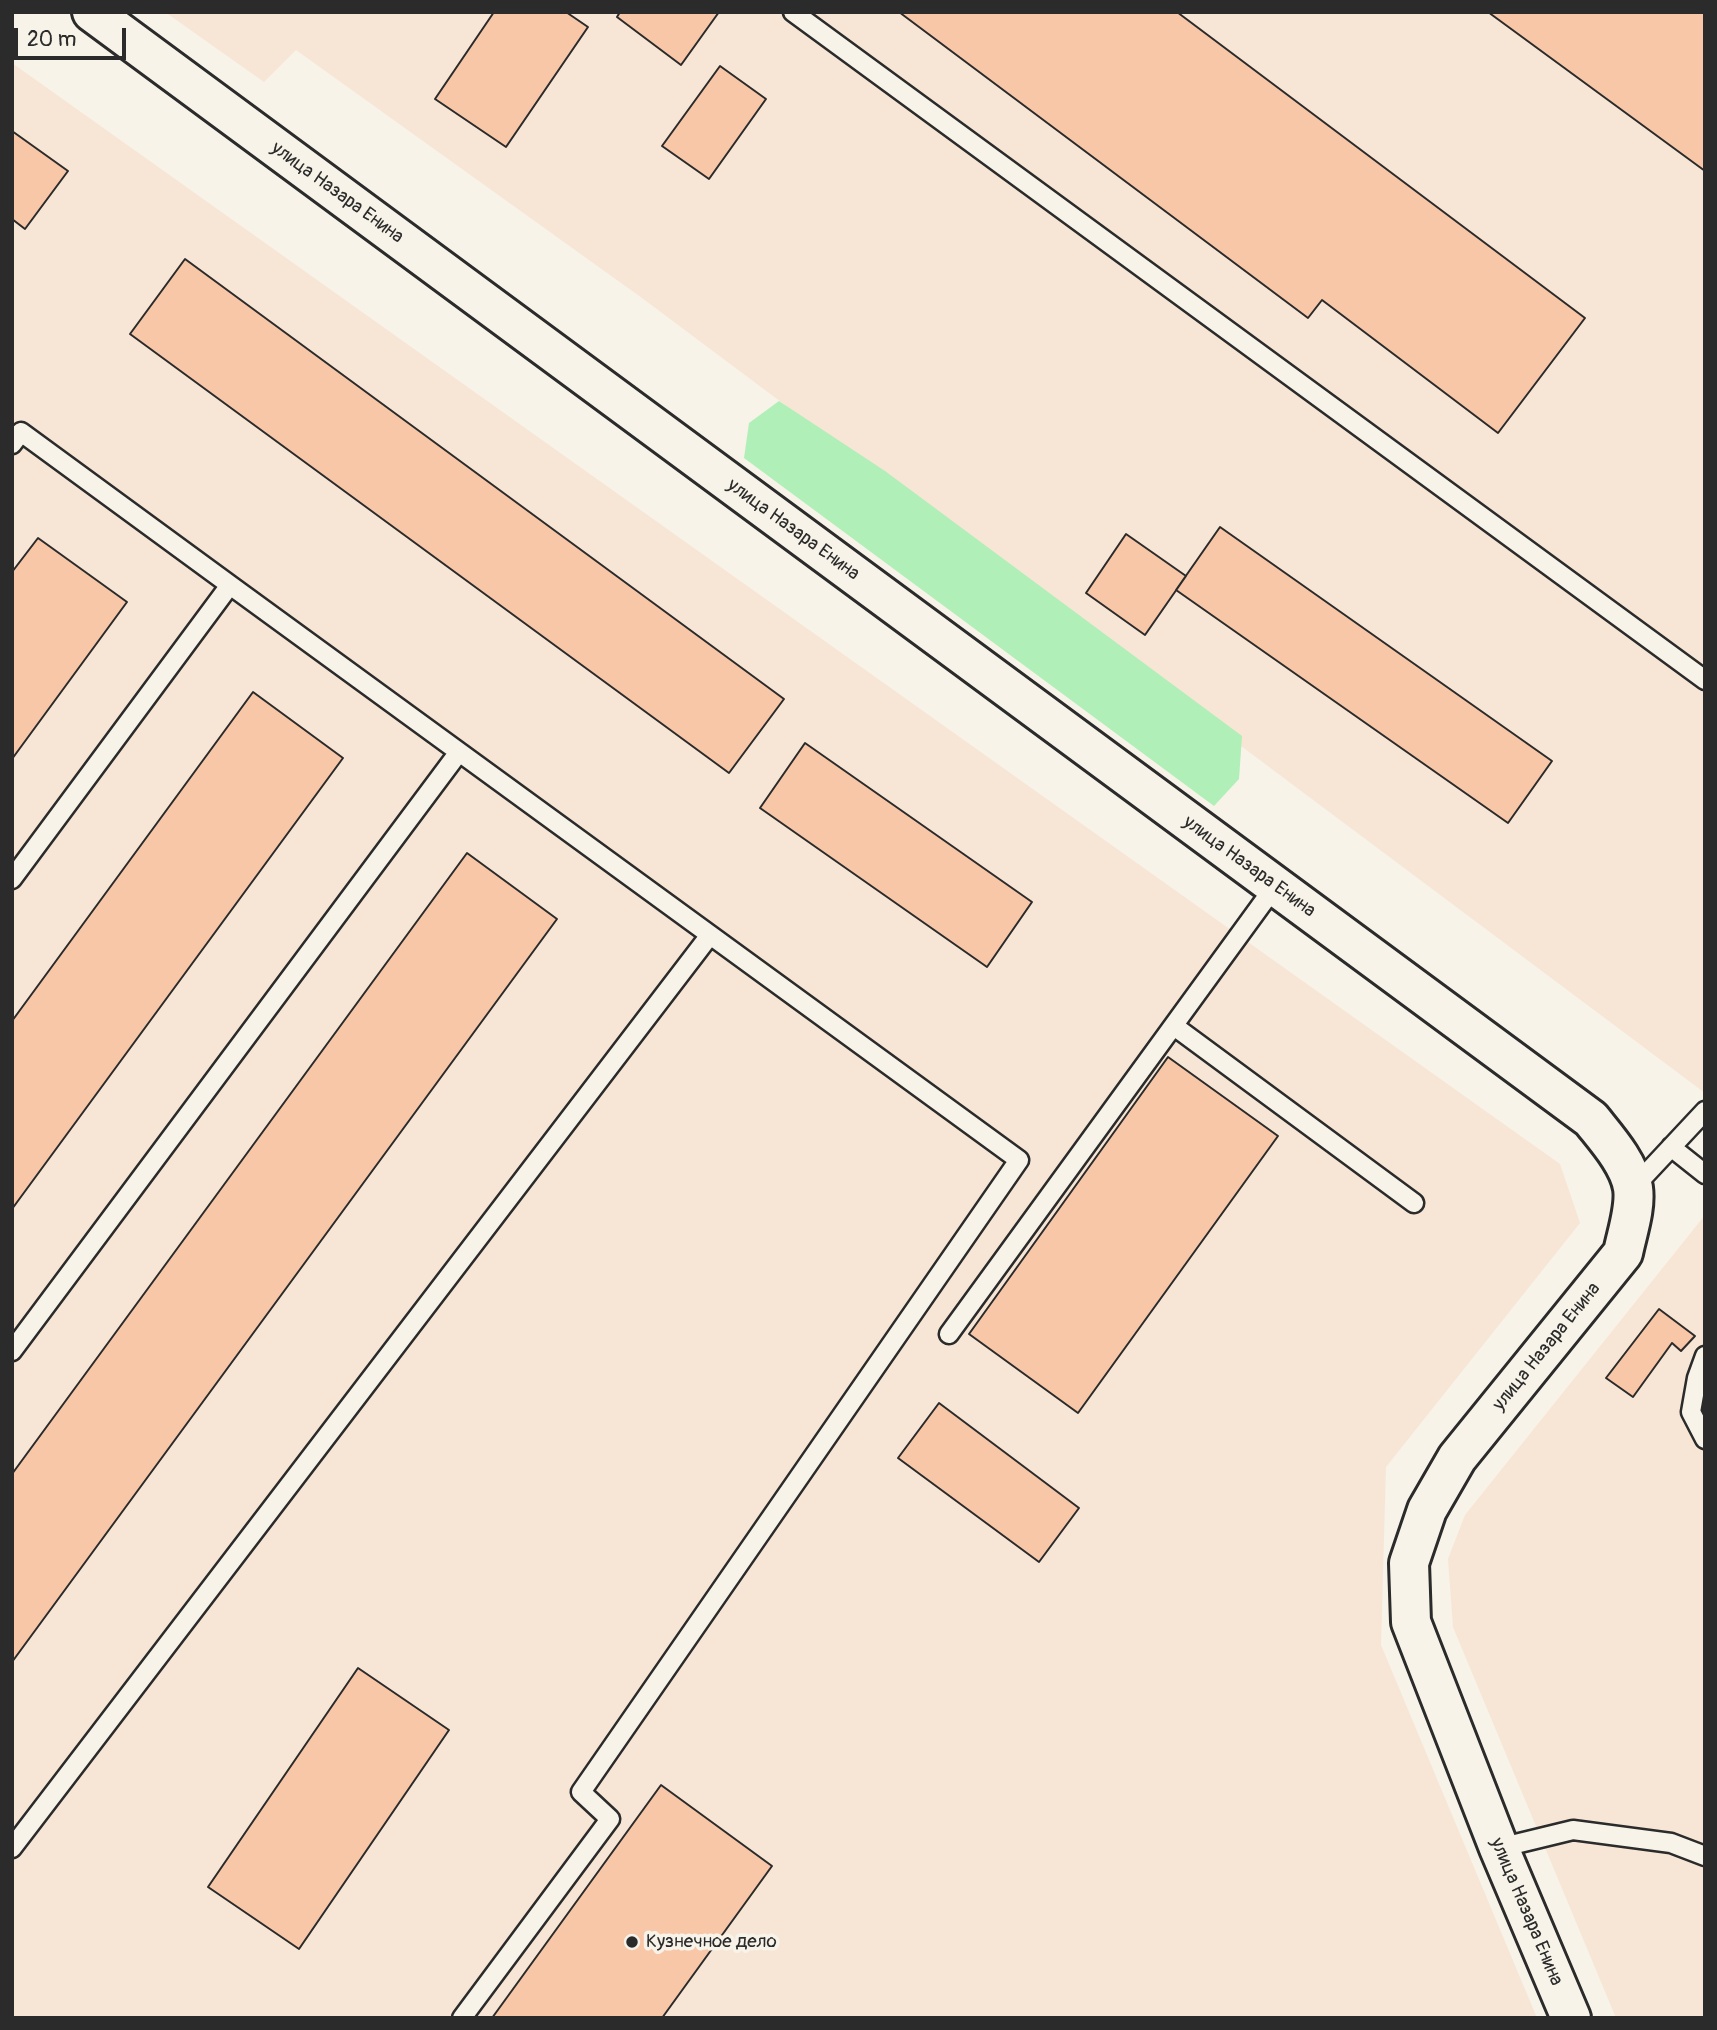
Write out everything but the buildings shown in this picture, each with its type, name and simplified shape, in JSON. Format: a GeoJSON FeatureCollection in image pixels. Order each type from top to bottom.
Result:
{"type":"FeatureCollection","features":[{"type":"Feature","properties":{"kind":"main road","name":"улица Назара Енина"},"geometry":{"type":"LineString","coordinates":[[92,12],[1591,1119],[1618,1154],[1633,1188],[1631,1216],[1623,1252],[1457,1458],[1427,1510],[1409,1563],[1411,1622],[1499,1848],[1570,2018]]}},
{"type":"Feature","properties":{"kind":"lane"},"geometry":{"type":"LineString","coordinates":[[793,12],[1705,680]]}},
{"type":"Feature","properties":{"kind":"lane"},"geometry":{"type":"LineString","coordinates":[[12,444],[21,432],[1019,1160],[581,1792],[610,1819],[462,2018]]}},
{"type":"Feature","properties":{"kind":"lane"},"geometry":{"type":"LineString","coordinates":[[12,878],[230,585]]}},
{"type":"Feature","properties":{"kind":"lane"},"geometry":{"type":"LineString","coordinates":[[12,1352],[459,752]]}},
{"type":"Feature","properties":{"kind":"lane"},"geometry":{"type":"LineString","coordinates":[[949,1334],[1275,886]]}},
{"type":"Feature","properties":{"kind":"lane"},"geometry":{"type":"LineString","coordinates":[[12,1848],[710,934]]}},
{"type":"Feature","properties":{"kind":"lane"},"geometry":{"type":"LineString","coordinates":[[1174,1026],[1414,1203]]}},
{"type":"Feature","properties":{"kind":"lane"},"geometry":{"type":"LineString","coordinates":[[1633,1188],[1705,1111]]}},
{"type":"Feature","properties":{"kind":"lane"},"geometry":{"type":"LineString","coordinates":[[1671,1147],[1705,1174]]}},
{"type":"Feature","properties":{"kind":"lane"},"geometry":{"type":"LineString","coordinates":[[1705,1356],[1697,1378],[1691,1412],[1705,1439]]}},
{"type":"Feature","properties":{"kind":"lane"},"geometry":{"type":"LineString","coordinates":[[1499,1848],[1573,1830],[1671,1843],[1705,1856]]}},
{"type":"Feature","properties":{"kind":"shaded area"},"geometry":{"type":"Polygon","coordinates":[[[165,12],[1705,12],[1705,1093],[642,298],[296,50],[264,82],[165,12]]]}},
{"type":"Feature","properties":{"kind":"shaded area"},"geometry":{"type":"Polygon","coordinates":[[[12,63],[1560,1164],[1580,1223],[1386,1467],[1381,1645],[1537,2018],[12,2018],[12,63]]]}},
{"type":"Feature","properties":{"kind":"shaded area"},"geometry":{"type":"Polygon","coordinates":[[[1705,1215],[1705,2018],[1616,2018],[1453,1627],[1448,1559],[1465,1515],[1705,1215]]]}},
{"type":"Feature","properties":{"kind":"green space"},"geometry":{"type":"Polygon","coordinates":[[[779,401],[885,471],[1242,736],[1239,779],[1214,806],[744,458],[749,423],[779,401]]]}},
{"type":"Feature","properties":{"kind":"place","name":"Кузнечное дело"},"geometry":{"type":"Point","coordinates":[632,1942]}}]}
